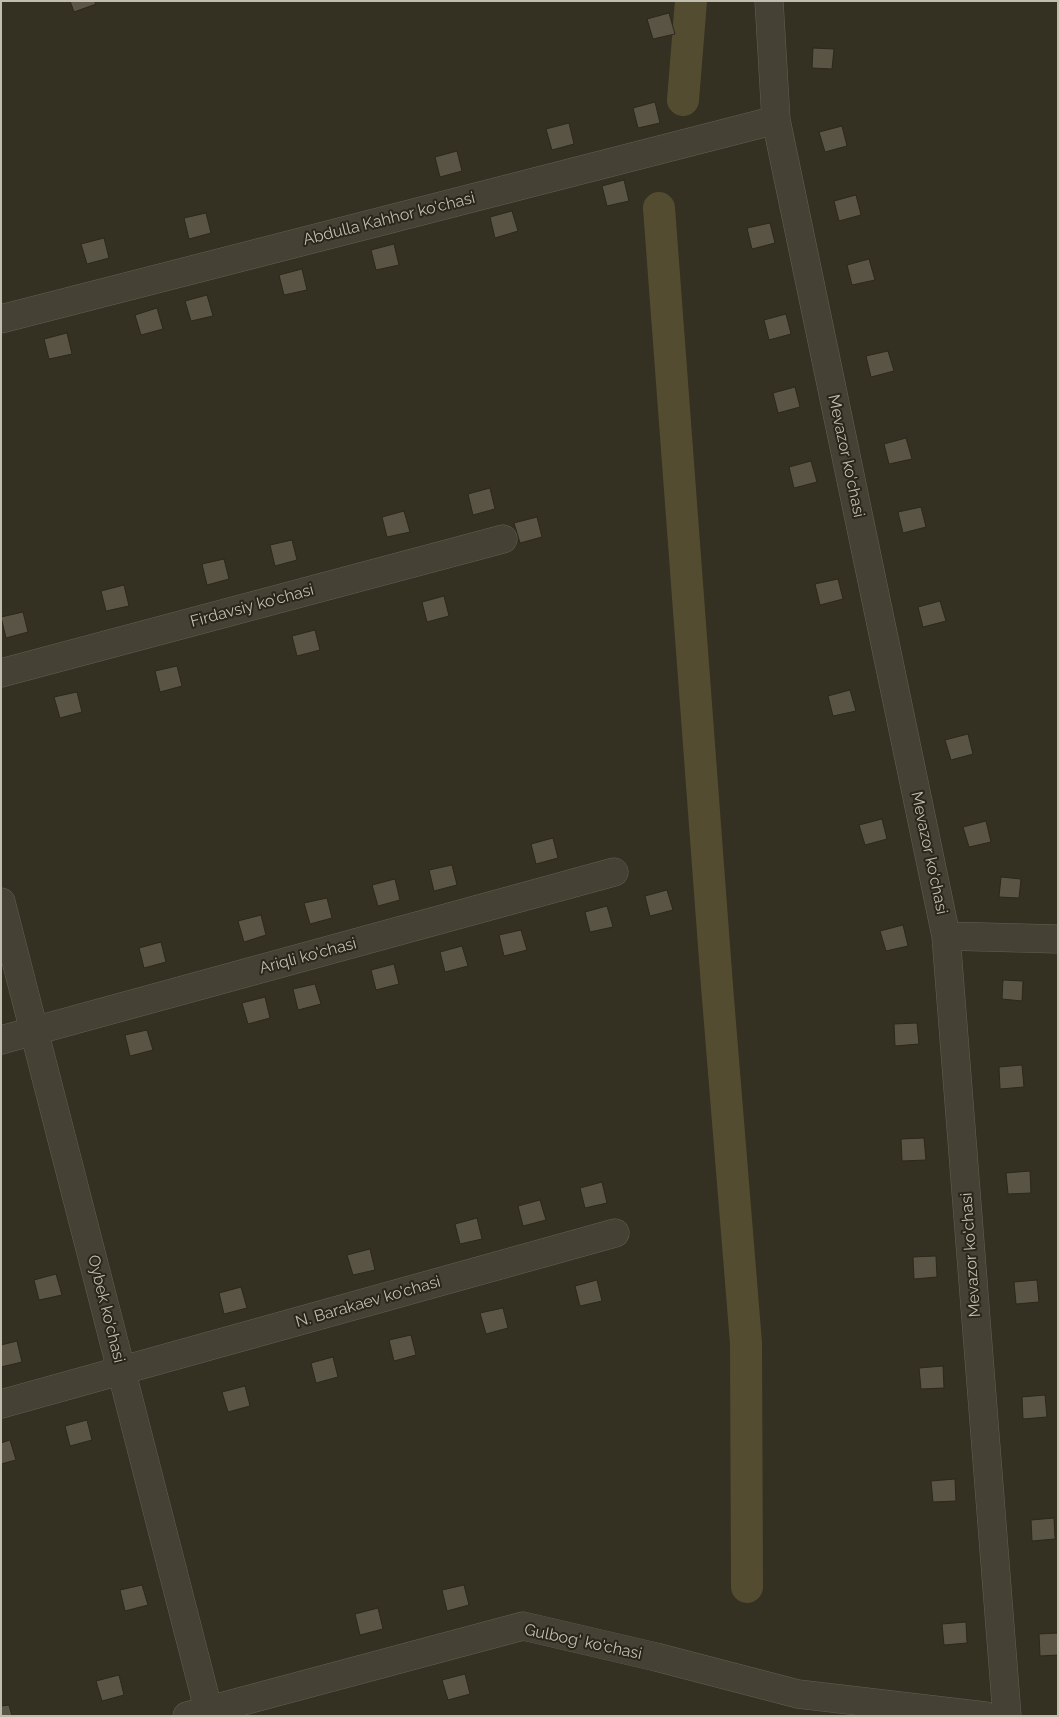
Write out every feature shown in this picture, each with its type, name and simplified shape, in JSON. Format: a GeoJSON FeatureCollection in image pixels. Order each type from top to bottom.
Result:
{"type":"FeatureCollection","features":[{"type":"Feature","properties":{"kind":"street","name":"Mevazor ko'chasi"},"geometry":{"type":"LineString","coordinates":[[769,1],[776,120],[946,936],[1007,1716]]}},
{"type":"Feature","properties":{"kind":"street","name":"Abdulla Kahhor ko'chasi"},"geometry":{"type":"LineString","coordinates":[[1,319],[776,120]]}},
{"type":"Feature","properties":{"kind":"street","name":"Firdavsiy ko'chasi"},"geometry":{"type":"LineString","coordinates":[[1,673],[503,539]]}},
{"type":"Feature","properties":{"kind":"street","name":"Ariqli ko'chasi"},"geometry":{"type":"LineString","coordinates":[[1,1040],[614,872]]}},
{"type":"Feature","properties":{"kind":"street","name":"Oybek ko'chasi"},"geometry":{"type":"LineString","coordinates":[[1,902],[122,1371],[202,1714]]}},
{"type":"Feature","properties":{"kind":"street"},"geometry":{"type":"LineString","coordinates":[[946,936],[1058,939]]}},
{"type":"Feature","properties":{"kind":"street","name":"N. Barakaev ko'chasi"},"geometry":{"type":"LineString","coordinates":[[1,1404],[615,1233]]}},
{"type":"Feature","properties":{"kind":"street","name":"Gulbog' ko'chasi"},"geometry":{"type":"LineString","coordinates":[[202,1714],[524,1626],[656,1657],[798,1694],[985,1716]]}},
{"type":"Feature","properties":{"kind":"building"},"geometry":{"type":"Polygon","coordinates":[[[70,1],[94,1],[96,4],[74,12],[70,1]]]}},
{"type":"Feature","properties":{"kind":"building"},"geometry":{"type":"Polygon","coordinates":[[[669,13],[675,34],[653,39],[647,19],[669,13]]]}},
{"type":"Feature","properties":{"kind":"building"},"geometry":{"type":"Polygon","coordinates":[[[813,48],[834,49],[832,69],[812,68],[813,48]]]}},
{"type":"Feature","properties":{"kind":"building"},"geometry":{"type":"Polygon","coordinates":[[[655,102],[660,123],[638,128],[633,108],[655,102]]]}},
{"type":"Feature","properties":{"kind":"building"},"geometry":{"type":"Polygon","coordinates":[[[569,123],[574,144],[552,150],[546,129],[569,123]]]}},
{"type":"Feature","properties":{"kind":"building"},"geometry":{"type":"Polygon","coordinates":[[[842,126],[847,146],[825,152],[819,132],[842,126]]]}},
{"type":"Feature","properties":{"kind":"building"},"geometry":{"type":"Polygon","coordinates":[[[457,151],[462,171],[440,177],[435,157],[457,151]]]}},
{"type":"Feature","properties":{"kind":"building"},"geometry":{"type":"Polygon","coordinates":[[[624,180],[629,201],[607,206],[602,186],[624,180]]]}},
{"type":"Feature","properties":{"kind":"building"},"geometry":{"type":"Polygon","coordinates":[[[856,195],[861,215],[839,221],[834,201],[856,195]]]}},
{"type":"Feature","properties":{"kind":"building"},"geometry":{"type":"Polygon","coordinates":[[[512,211],[518,231],[495,238],[490,217],[512,211]]]}},
{"type":"Feature","properties":{"kind":"building"},"geometry":{"type":"Polygon","coordinates":[[[206,213],[211,233],[189,239],[184,218],[206,213]]]}},
{"type":"Feature","properties":{"kind":"building"},"geometry":{"type":"Polygon","coordinates":[[[770,223],[775,243],[752,249],[747,228],[770,223]]]}},
{"type":"Feature","properties":{"kind":"building"},"geometry":{"type":"Polygon","coordinates":[[[104,238],[109,258],[87,264],[81,244],[104,238]]]}},
{"type":"Feature","properties":{"kind":"building"},"geometry":{"type":"Polygon","coordinates":[[[394,244],[399,265],[376,270],[371,250],[394,244]]]}},
{"type":"Feature","properties":{"kind":"building"},"geometry":{"type":"Polygon","coordinates":[[[869,259],[875,280],[852,285],[847,265],[869,259]]]}},
{"type":"Feature","properties":{"kind":"building"},"geometry":{"type":"Polygon","coordinates":[[[302,269],[307,290],[284,295],[279,275],[302,269]]]}},
{"type":"Feature","properties":{"kind":"building"},"geometry":{"type":"Polygon","coordinates":[[[207,295],[213,316],[191,321],[185,301],[207,295]]]}},
{"type":"Feature","properties":{"kind":"building"},"geometry":{"type":"Polygon","coordinates":[[[157,308],[163,329],[141,335],[135,315],[157,308]]]}},
{"type":"Feature","properties":{"kind":"building"},"geometry":{"type":"Polygon","coordinates":[[[786,314],[791,334],[769,340],[764,320],[786,314]]]}},
{"type":"Feature","properties":{"kind":"building"},"geometry":{"type":"Polygon","coordinates":[[[67,333],[72,354],[49,359],[44,339],[67,333]]]}},
{"type":"Feature","properties":{"kind":"building"},"geometry":{"type":"Polygon","coordinates":[[[888,351],[894,371],[871,377],[866,356],[888,351]]]}},
{"type":"Feature","properties":{"kind":"building"},"geometry":{"type":"Polygon","coordinates":[[[795,387],[800,407],[778,413],[773,393],[795,387]]]}},
{"type":"Feature","properties":{"kind":"building"},"geometry":{"type":"Polygon","coordinates":[[[906,438],[912,459],[889,464],[884,444],[906,438]]]}},
{"type":"Feature","properties":{"kind":"building"},"geometry":{"type":"Polygon","coordinates":[[[811,461],[817,482],[794,488],[789,467],[811,461]]]}},
{"type":"Feature","properties":{"kind":"building"},"geometry":{"type":"Polygon","coordinates":[[[490,488],[495,509],[473,515],[468,494],[490,488]]]}},
{"type":"Feature","properties":{"kind":"building"},"geometry":{"type":"Polygon","coordinates":[[[921,507],[926,527],[903,533],[898,512],[921,507]]]}},
{"type":"Feature","properties":{"kind":"building"},"geometry":{"type":"Polygon","coordinates":[[[404,511],[410,532],[387,537],[382,517],[404,511]]]}},
{"type":"Feature","properties":{"kind":"building"},"geometry":{"type":"Polygon","coordinates":[[[537,517],[542,537],[520,543],[514,523],[537,517]]]}},
{"type":"Feature","properties":{"kind":"building"},"geometry":{"type":"Polygon","coordinates":[[[292,540],[297,560],[275,566],[270,545],[292,540]]]}},
{"type":"Feature","properties":{"kind":"building"},"geometry":{"type":"Polygon","coordinates":[[[224,559],[229,579],[207,585],[202,564],[224,559]]]}},
{"type":"Feature","properties":{"kind":"building"},"geometry":{"type":"Polygon","coordinates":[[[838,579],[843,599],[820,605],[815,584],[838,579]]]}},
{"type":"Feature","properties":{"kind":"building"},"geometry":{"type":"Polygon","coordinates":[[[124,585],[129,606],[106,611],[101,591],[124,585]]]}},
{"type":"Feature","properties":{"kind":"building"},"geometry":{"type":"Polygon","coordinates":[[[444,596],[449,616],[427,622],[422,602],[444,596]]]}},
{"type":"Feature","properties":{"kind":"building"},"geometry":{"type":"Polygon","coordinates":[[[940,601],[946,621],[923,627],[918,607],[940,601]]]}},
{"type":"Feature","properties":{"kind":"building"},"geometry":{"type":"Polygon","coordinates":[[[23,612],[28,632],[6,638],[1,617],[23,612]]]}},
{"type":"Feature","properties":{"kind":"building"},"geometry":{"type":"Polygon","coordinates":[[[315,630],[320,650],[297,656],[292,636],[315,630]]]}},
{"type":"Feature","properties":{"kind":"building"},"geometry":{"type":"Polygon","coordinates":[[[177,666],[182,686],[160,692],[155,671],[177,666]]]}},
{"type":"Feature","properties":{"kind":"building"},"geometry":{"type":"Polygon","coordinates":[[[850,690],[856,711],[833,716],[828,696],[850,690]]]}},
{"type":"Feature","properties":{"kind":"building"},"geometry":{"type":"Polygon","coordinates":[[[77,692],[82,712],[60,718],[54,697],[77,692]]]}},
{"type":"Feature","properties":{"kind":"building"},"geometry":{"type":"Polygon","coordinates":[[[968,734],[973,754],[951,760],[945,740],[968,734]]]}},
{"type":"Feature","properties":{"kind":"building"},"geometry":{"type":"Polygon","coordinates":[[[882,819],[887,839],[865,845],[859,825],[882,819]]]}},
{"type":"Feature","properties":{"kind":"building"},"geometry":{"type":"Polygon","coordinates":[[[986,821],[991,842],[969,847],[963,827],[986,821]]]}},
{"type":"Feature","properties":{"kind":"building"},"geometry":{"type":"Polygon","coordinates":[[[553,838],[558,858],[536,864],[531,844],[553,838]]]}},
{"type":"Feature","properties":{"kind":"building"},"geometry":{"type":"Polygon","coordinates":[[[452,865],[457,885],[434,891],[429,870],[452,865]]]}},
{"type":"Feature","properties":{"kind":"building"},"geometry":{"type":"Polygon","coordinates":[[[1001,877],[1021,879],[1019,898],[999,897],[1001,877]]]}},
{"type":"Feature","properties":{"kind":"building"},"geometry":{"type":"Polygon","coordinates":[[[395,879],[400,900],[378,906],[372,885],[395,879]]]}},
{"type":"Feature","properties":{"kind":"building"},"geometry":{"type":"Polygon","coordinates":[[[667,890],[673,910],[650,916],[645,896],[667,890]]]}},
{"type":"Feature","properties":{"kind":"building"},"geometry":{"type":"Polygon","coordinates":[[[327,898],[332,918],[310,924],[304,903],[327,898]]]}},
{"type":"Feature","properties":{"kind":"building"},"geometry":{"type":"Polygon","coordinates":[[[607,906],[613,927],[590,932],[585,912],[607,906]]]}},
{"type":"Feature","properties":{"kind":"building"},"geometry":{"type":"Polygon","coordinates":[[[261,915],[266,935],[244,942],[238,921],[261,915]]]}},
{"type":"Feature","properties":{"kind":"building"},"geometry":{"type":"Polygon","coordinates":[[[903,925],[908,946],[886,951],[880,931],[903,925]]]}},
{"type":"Feature","properties":{"kind":"building"},"geometry":{"type":"Polygon","coordinates":[[[521,930],[527,950],[504,956],[499,935],[521,930]]]}},
{"type":"Feature","properties":{"kind":"building"},"geometry":{"type":"Polygon","coordinates":[[[161,942],[166,962],[144,968],[139,948],[161,942]]]}},
{"type":"Feature","properties":{"kind":"building"},"geometry":{"type":"Polygon","coordinates":[[[462,946],[468,966],[445,972],[440,952],[462,946]]]}},
{"type":"Feature","properties":{"kind":"building"},"geometry":{"type":"Polygon","coordinates":[[[394,964],[399,984],[376,990],[371,970],[394,964]]]}},
{"type":"Feature","properties":{"kind":"building"},"geometry":{"type":"Polygon","coordinates":[[[1003,980],[1023,981],[1022,1001],[1002,999],[1003,980]]]}},
{"type":"Feature","properties":{"kind":"building"},"geometry":{"type":"Polygon","coordinates":[[[315,984],[321,1004],[298,1010],[293,989],[315,984]]]}},
{"type":"Feature","properties":{"kind":"building"},"geometry":{"type":"Polygon","coordinates":[[[265,997],[270,1018],[248,1024],[242,1003],[265,997]]]}},
{"type":"Feature","properties":{"kind":"building"},"geometry":{"type":"Polygon","coordinates":[[[917,1023],[919,1044],[895,1046],[894,1024],[917,1023]]]}},
{"type":"Feature","properties":{"kind":"building"},"geometry":{"type":"Polygon","coordinates":[[[147,1030],[153,1050],[130,1056],[125,1035],[147,1030]]]}},
{"type":"Feature","properties":{"kind":"building"},"geometry":{"type":"Polygon","coordinates":[[[1022,1065],[1024,1087],[1000,1089],[999,1067],[1022,1065]]]}},
{"type":"Feature","properties":{"kind":"building"},"geometry":{"type":"Polygon","coordinates":[[[924,1138],[926,1160],[902,1161],[901,1139],[924,1138]]]}},
{"type":"Feature","properties":{"kind":"building"},"geometry":{"type":"Polygon","coordinates":[[[1030,1171],[1031,1193],[1008,1194],[1006,1173],[1030,1171]]]}},
{"type":"Feature","properties":{"kind":"building"},"geometry":{"type":"Polygon","coordinates":[[[602,1182],[607,1203],[585,1208],[580,1188],[602,1182]]]}},
{"type":"Feature","properties":{"kind":"building"},"geometry":{"type":"Polygon","coordinates":[[[540,1200],[546,1220],[523,1226],[518,1206],[540,1200]]]}},
{"type":"Feature","properties":{"kind":"building"},"geometry":{"type":"Polygon","coordinates":[[[477,1218],[482,1239],[460,1244],[455,1224],[477,1218]]]}},
{"type":"Feature","properties":{"kind":"building"},"geometry":{"type":"Polygon","coordinates":[[[370,1249],[375,1270],[353,1275],[347,1255],[370,1249]]]}},
{"type":"Feature","properties":{"kind":"building"},"geometry":{"type":"Polygon","coordinates":[[[936,1256],[937,1277],[914,1279],[913,1257],[936,1256]]]}},
{"type":"Feature","properties":{"kind":"building"},"geometry":{"type":"Polygon","coordinates":[[[56,1274],[62,1295],[39,1300],[34,1280],[56,1274]]]}},
{"type":"Feature","properties":{"kind":"building"},"geometry":{"type":"Polygon","coordinates":[[[597,1280],[602,1301],[580,1306],[575,1286],[597,1280]]]}},
{"type":"Feature","properties":{"kind":"building"},"geometry":{"type":"Polygon","coordinates":[[[1037,1280],[1039,1302],[1016,1304],[1014,1282],[1037,1280]]]}},
{"type":"Feature","properties":{"kind":"building"},"geometry":{"type":"Polygon","coordinates":[[[241,1287],[247,1308],[224,1314],[219,1293],[241,1287]]]}},
{"type":"Feature","properties":{"kind":"building"},"geometry":{"type":"Polygon","coordinates":[[[503,1308],[508,1328],[486,1334],[480,1313],[503,1308]]]}},
{"type":"Feature","properties":{"kind":"building"},"geometry":{"type":"Polygon","coordinates":[[[411,1335],[416,1355],[394,1361],[389,1340],[411,1335]]]}},
{"type":"Feature","properties":{"kind":"building"},"geometry":{"type":"Polygon","coordinates":[[[17,1341],[22,1362],[1,1367],[1,1345],[17,1341]]]}},
{"type":"Feature","properties":{"kind":"building"},"geometry":{"type":"Polygon","coordinates":[[[333,1357],[338,1377],[316,1383],[311,1363],[333,1357]]]}},
{"type":"Feature","properties":{"kind":"building"},"geometry":{"type":"Polygon","coordinates":[[[943,1366],[944,1388],[921,1389],[919,1368],[943,1366]]]}},
{"type":"Feature","properties":{"kind":"building"},"geometry":{"type":"Polygon","coordinates":[[[245,1386],[250,1406],[228,1412],[222,1392],[245,1386]]]}},
{"type":"Feature","properties":{"kind":"building"},"geometry":{"type":"Polygon","coordinates":[[[1045,1395],[1047,1417],[1023,1419],[1022,1397],[1045,1395]]]}},
{"type":"Feature","properties":{"kind":"building"},"geometry":{"type":"Polygon","coordinates":[[[87,1420],[92,1440],[70,1446],[65,1426],[87,1420]]]}},
{"type":"Feature","properties":{"kind":"building"},"geometry":{"type":"Polygon","coordinates":[[[10,1440],[16,1460],[1,1464],[1,1443],[10,1440]]]}},
{"type":"Feature","properties":{"kind":"building"},"geometry":{"type":"Polygon","coordinates":[[[955,1479],[956,1501],[933,1502],[931,1481],[955,1479]]]}},
{"type":"Feature","properties":{"kind":"building"},"geometry":{"type":"Polygon","coordinates":[[[1054,1518],[1055,1539],[1032,1541],[1031,1520],[1054,1518]]]}},
{"type":"Feature","properties":{"kind":"building"},"geometry":{"type":"Polygon","coordinates":[[[142,1585],[148,1605],[125,1611],[120,1590],[142,1585]]]}},
{"type":"Feature","properties":{"kind":"building"},"geometry":{"type":"Polygon","coordinates":[[[464,1585],[469,1605],[447,1611],[442,1590],[464,1585]]]}},
{"type":"Feature","properties":{"kind":"building"},"geometry":{"type":"Polygon","coordinates":[[[378,1608],[383,1629],[360,1635],[355,1614],[378,1608]]]}},
{"type":"Feature","properties":{"kind":"building"},"geometry":{"type":"Polygon","coordinates":[[[966,1622],[967,1643],[944,1645],[942,1624],[966,1622]]]}},
{"type":"Feature","properties":{"kind":"building"},"geometry":{"type":"Polygon","coordinates":[[[1058,1633],[1058,1655],[1040,1656],[1039,1634],[1058,1633]]]}},
{"type":"Feature","properties":{"kind":"building"},"geometry":{"type":"Polygon","coordinates":[[[465,1674],[470,1694],[448,1700],[442,1680],[465,1674]]]}},
{"type":"Feature","properties":{"kind":"building"},"geometry":{"type":"Polygon","coordinates":[[[119,1675],[124,1695],[102,1701],[96,1681],[119,1675]]]}},
{"type":"Feature","properties":{"kind":"building"},"geometry":{"type":"Polygon","coordinates":[[[9,1705],[12,1716],[1,1716],[1,1706],[9,1705]]]}},
{"type":"Feature","properties":{"kind":"waterway"},"geometry":{"type":"LineString","coordinates":[[683,100],[691,1]]}},
{"type":"Feature","properties":{"kind":"waterway"},"geometry":{"type":"LineString","coordinates":[[659,208],[717,986],[746,1343],[747,1587]]}}]}
